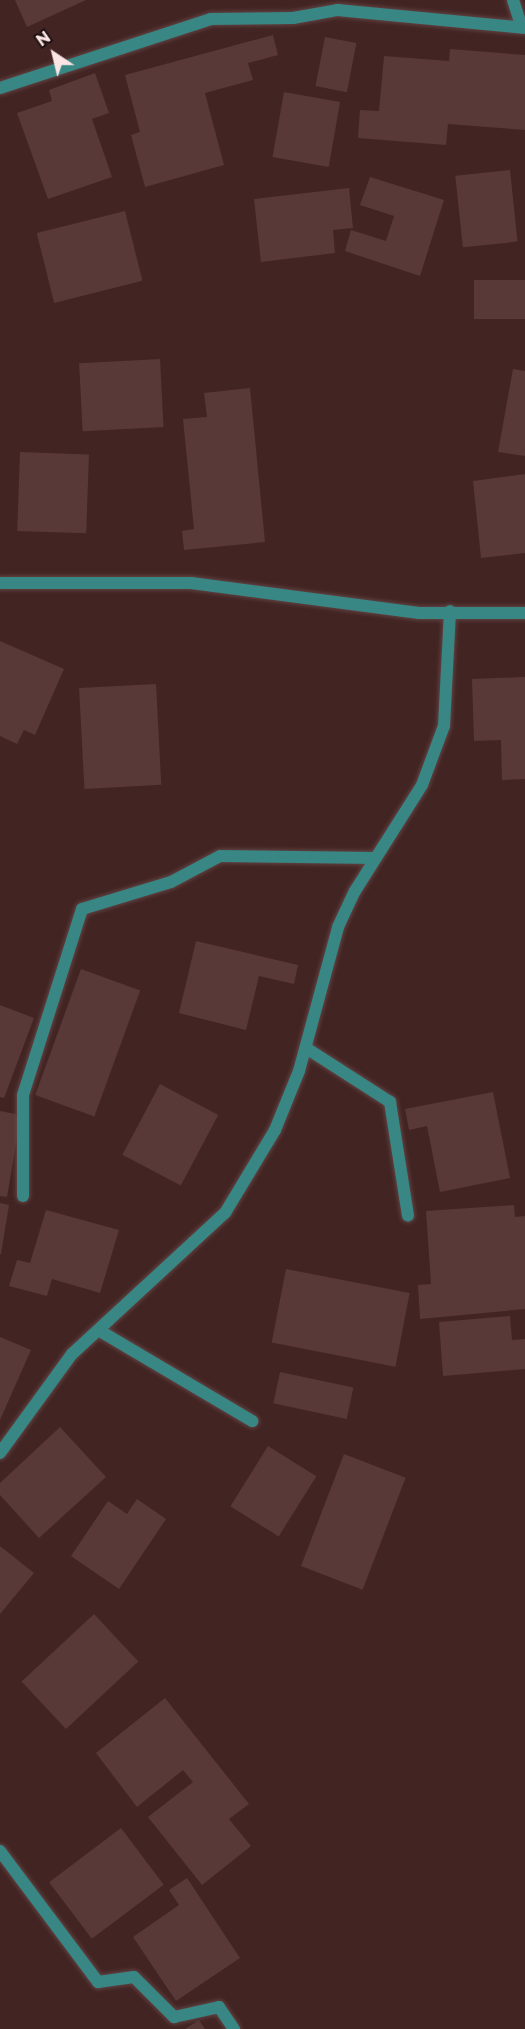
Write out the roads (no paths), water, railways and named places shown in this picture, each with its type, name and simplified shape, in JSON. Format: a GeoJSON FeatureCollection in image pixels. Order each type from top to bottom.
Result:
{"type":"FeatureCollection","features":[{"type":"Feature","properties":{"kind":"street"},"geometry":{"type":"LineString","coordinates":[[0,88],[211,19],[293,18],[338,10],[523,27],[513,0]]}},
{"type":"Feature","properties":{"kind":"street"},"geometry":{"type":"LineString","coordinates":[[0,584],[191,583],[341,606],[525,613]]}},
{"type":"Feature","properties":{"kind":"street"},"geometry":{"type":"LineString","coordinates":[[0,1453],[72,1354],[100,1331],[225,1213],[275,1130],[306,1048],[338,927],[375,858],[422,785],[444,726],[450,611]]}},
{"type":"Feature","properties":{"kind":"street"},"geometry":{"type":"LineString","coordinates":[[24,1196],[23,1095],[82,909],[171,882],[220,856],[375,858]]}},
{"type":"Feature","properties":{"kind":"street"},"geometry":{"type":"LineString","coordinates":[[306,1048],[390,1102],[408,1216]]}},
{"type":"Feature","properties":{"kind":"street"},"geometry":{"type":"LineString","coordinates":[[100,1331],[252,1421]]}},
{"type":"Feature","properties":{"kind":"street"},"geometry":{"type":"LineString","coordinates":[[0,1851],[98,1982],[134,1977],[174,2017],[219,2007],[234,2029]]}}]}
